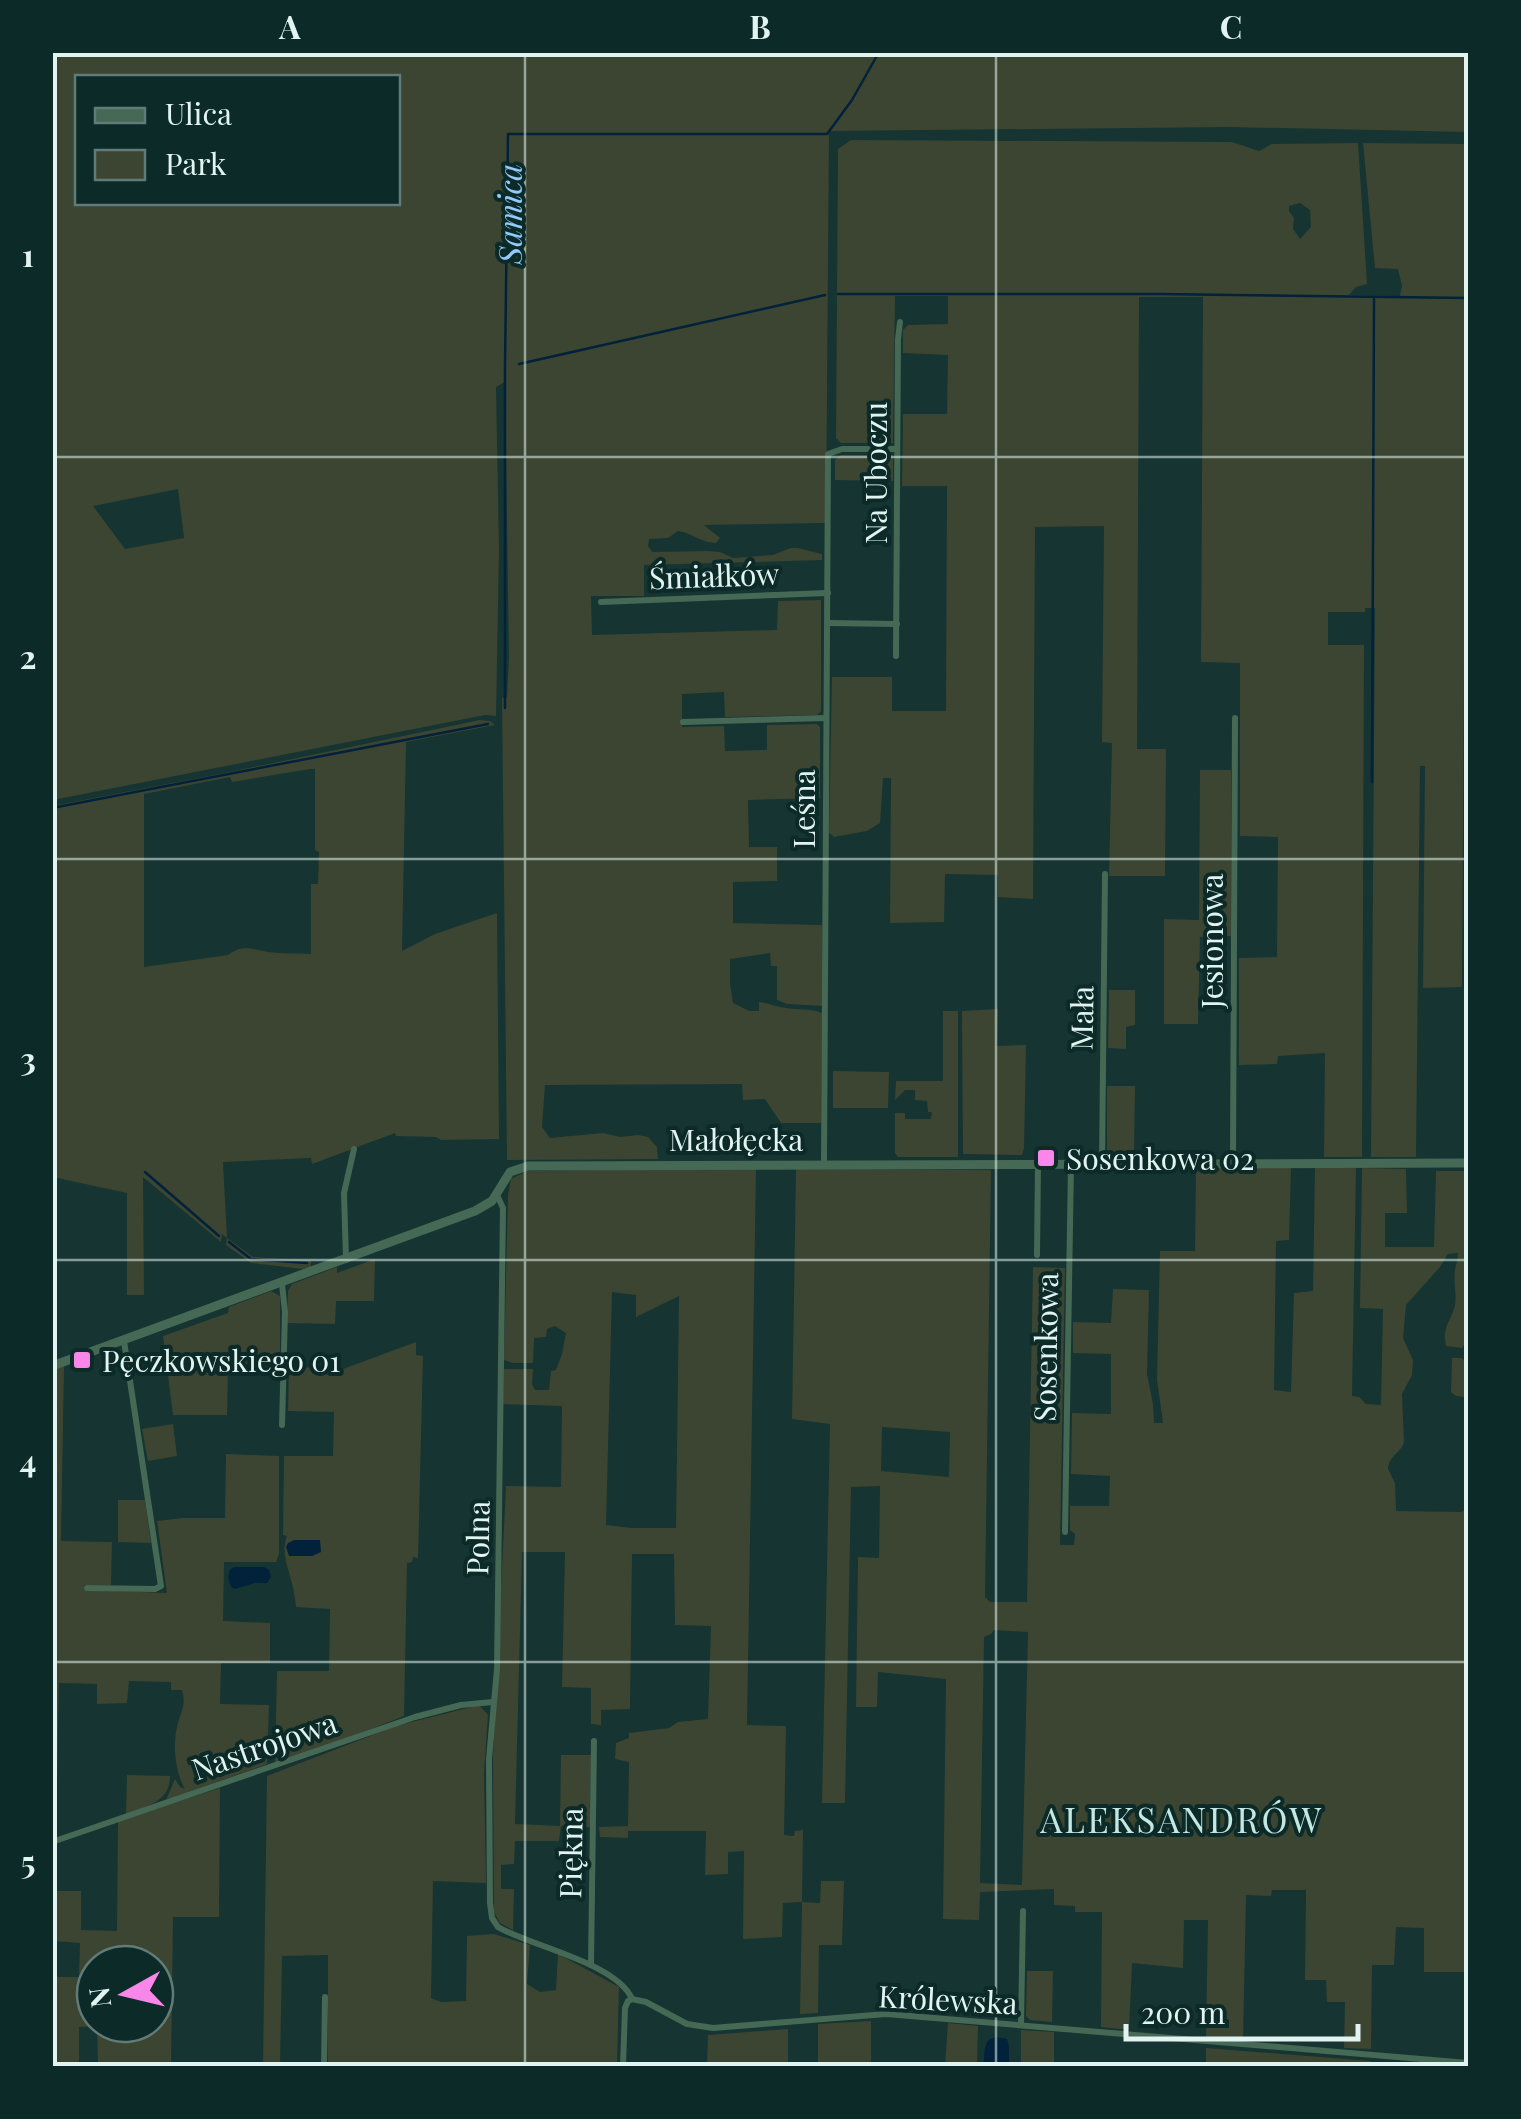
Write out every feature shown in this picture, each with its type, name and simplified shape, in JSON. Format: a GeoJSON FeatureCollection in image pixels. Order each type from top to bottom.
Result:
{"type":"FeatureCollection","features":[{"type":"Feature","properties":{"kind":"street","name":"Na Uboczu"},"geometry":{"type":"LineString","coordinates":[[896,656],[900,322]]}},
{"type":"Feature","properties":{"kind":"street","name":"Leśna"},"geometry":{"type":"LineString","coordinates":[[824,1164],[828,454],[842,449],[897,449]]}},
{"type":"Feature","properties":{"kind":"street","name":"Śmiałków"},"geometry":{"type":"LineString","coordinates":[[601,602],[828,593]]}},
{"type":"Feature","properties":{"kind":"street"},"geometry":{"type":"LineString","coordinates":[[828,623],[897,624]]}},
{"type":"Feature","properties":{"kind":"street"},"geometry":{"type":"LineString","coordinates":[[683,722],[826,718]]}},
{"type":"Feature","properties":{"kind":"street","name":"Jesionowa"},"geometry":{"type":"LineString","coordinates":[[1232,1164],[1235,718]]}},
{"type":"Feature","properties":{"kind":"street","name":"Mała"},"geometry":{"type":"LineString","coordinates":[[1102,1164],[1105,874]]}},
{"type":"Feature","properties":{"kind":"street"},"geometry":{"type":"LineString","coordinates":[[346,1260],[344,1193],[354,1150]]}},
{"type":"Feature","properties":{"kind":"street","name":"Małołęcka"},"geometry":{"type":"LineString","coordinates":[[52,1366],[475,1211],[497,1194],[510,1172],[533,1165],[1468,1163]]}},
{"type":"Feature","properties":{"kind":"street"},"geometry":{"type":"LineString","coordinates":[[1036,1255],[1038,1164]]}},
{"type":"Feature","properties":{"kind":"street","name":"Sosenkowa"},"geometry":{"type":"LineString","coordinates":[[1065,1532],[1071,1164]]}},
{"type":"Feature","properties":{"kind":"street","name":"Polna"},"geometry":{"type":"LineString","coordinates":[[489,1882],[489,1759],[497,1669],[503,1278],[503,1208],[497,1194]]}},
{"type":"Feature","properties":{"kind":"street"},"geometry":{"type":"LineString","coordinates":[[282,1284],[282,1425]]}},
{"type":"Feature","properties":{"kind":"street"},"geometry":{"type":"LineString","coordinates":[[87,1588],[155,1590],[160,1586],[124,1341]]}},
{"type":"Feature","properties":{"kind":"street","name":"Nastrojowa"},"geometry":{"type":"LineString","coordinates":[[52,1842],[407,1720],[460,1705],[493,1702]]}},
{"type":"Feature","properties":{"kind":"street","name":"Piękna"},"geometry":{"type":"LineString","coordinates":[[591,1966],[594,1741]]}},
{"type":"Feature","properties":{"kind":"street","name":"Królewska"},"geometry":{"type":"LineString","coordinates":[[489,1882],[491,1913],[498,1927],[591,1966],[622,1985],[632,1999],[646,2002],[687,2024],[732,2028],[886,2014],[1468,2063]]}},
{"type":"Feature","properties":{"kind":"street"},"geometry":{"type":"LineString","coordinates":[[1021,2026],[1023,1910]]}},
{"type":"Feature","properties":{"kind":"street"},"geometry":{"type":"LineString","coordinates":[[324,2066],[325,1996]]}},
{"type":"Feature","properties":{"kind":"street"},"geometry":{"type":"LineString","coordinates":[[623,2066],[625,2008],[632,1999]]}},
{"type":"Feature","properties":{"kind":"green space"},"geometry":{"type":"Polygon","coordinates":[[[53,53],[1468,53],[1468,132],[1229,127],[829,131],[826,523],[704,525],[720,538],[716,543],[678,531],[668,538],[649,539],[648,546],[652,552],[708,551],[733,558],[773,555],[798,548],[822,554],[822,560],[644,565],[644,596],[591,596],[592,635],[777,630],[778,601],[821,600],[821,711],[817,715],[725,717],[724,692],[682,694],[682,727],[724,726],[725,751],[767,750],[767,725],[820,727],[820,798],[748,800],[749,847],[777,847],[777,881],[733,882],[733,923],[822,925],[823,1006],[777,1000],[777,966],[771,966],[770,953],[730,959],[730,984],[733,1003],[749,1011],[759,1011],[759,1002],[822,1013],[821,1123],[781,1123],[765,1099],[743,1100],[742,1084],[545,1085],[542,1127],[550,1138],[603,1133],[620,1137],[638,1135],[648,1137],[657,1147],[658,1159],[507,1160],[502,698],[507,697],[509,658],[505,382],[496,387],[496,716],[485,715],[53,800],[53,53]],[[178,489],[93,506],[125,549],[184,538],[178,489]]]}},
{"type":"Feature","properties":{"kind":"green space"},"geometry":{"type":"Polygon","coordinates":[[[851,140],[1232,142],[1259,151],[1272,144],[1358,143],[1367,284],[1356,287],[1349,295],[1400,296],[1398,269],[1375,268],[1363,143],[1468,144],[1468,664],[1464,664],[1462,987],[1423,988],[1425,766],[1420,766],[1416,1157],[1371,1157],[1375,608],[1365,608],[1365,612],[1328,612],[1328,645],[1364,645],[1362,1157],[1324,1157],[1325,1053],[1278,1056],[1277,1064],[1239,1065],[1239,958],[1277,957],[1278,837],[1240,836],[1240,663],[1201,662],[1203,297],[1139,297],[1137,749],[1166,749],[1165,876],[1109,876],[1112,743],[1102,742],[1104,526],[1035,527],[1033,899],[998,897],[998,875],[945,874],[944,922],[890,923],[891,778],[883,778],[880,823],[867,831],[834,837],[829,833],[832,677],[892,677],[892,711],[946,711],[947,486],[902,486],[903,414],[947,414],[948,355],[903,353],[903,330],[908,325],[948,324],[948,296],[895,296],[893,443],[841,443],[836,438],[838,149],[851,140]],[[1300,203],[1289,206],[1293,229],[1300,239],[1311,227],[1310,210],[1300,203]]]}},
{"type":"Feature","properties":{"kind":"green space"},"geometry":{"type":"Polygon","coordinates":[[[841,455],[893,455],[893,481],[835,480],[835,460],[841,455]]]}},
{"type":"Feature","properties":{"kind":"green space"},"geometry":{"type":"Polygon","coordinates":[[[490,721],[495,725],[406,742],[402,951],[435,934],[497,913],[499,1139],[441,1140],[395,1133],[312,1164],[311,1158],[223,1162],[227,1238],[222,1234],[221,1242],[143,1177],[144,1295],[127,1295],[127,1193],[53,1177],[52,806],[490,721]],[[315,769],[232,782],[230,777],[144,794],[144,967],[228,955],[243,948],[311,954],[311,884],[318,884],[319,852],[315,850],[315,769]]]}},
{"type":"Feature","properties":{"kind":"green space"},"geometry":{"type":"Polygon","coordinates":[[[1200,770],[1231,770],[1231,936],[1200,937],[1198,1024],[1164,1024],[1164,919],[1199,920],[1200,770]]]}},
{"type":"Feature","properties":{"kind":"green space"},"geometry":{"type":"Polygon","coordinates":[[[1109,990],[1135,990],[1135,1025],[1126,1027],[1126,1049],[1108,1048],[1109,990]]]}},
{"type":"Feature","properties":{"kind":"green space"},"geometry":{"type":"Polygon","coordinates":[[[998,1009],[997,1046],[1026,1045],[1024,1148],[1022,1155],[963,1154],[962,1011],[998,1009]]]}},
{"type":"Feature","properties":{"kind":"green space"},"geometry":{"type":"Polygon","coordinates":[[[943,1011],[958,1011],[958,1157],[898,1157],[895,1113],[905,1113],[905,1119],[931,1119],[932,1112],[928,1112],[927,1101],[915,1100],[915,1090],[905,1090],[895,1100],[896,1081],[943,1081],[943,1011]]]}},
{"type":"Feature","properties":{"kind":"green space"},"geometry":{"type":"Polygon","coordinates":[[[833,1071],[889,1072],[888,1108],[833,1108],[833,1071]]]}},
{"type":"Feature","properties":{"kind":"green space"},"geometry":{"type":"Polygon","coordinates":[[[1107,1086],[1135,1086],[1134,1156],[1107,1155],[1107,1086]]]}},
{"type":"Feature","properties":{"kind":"green space"},"geometry":{"type":"Polygon","coordinates":[[[1196,1168],[1291,1168],[1289,1240],[1276,1241],[1274,1390],[1291,1392],[1294,1293],[1313,1291],[1315,1168],[1356,1168],[1352,1396],[1366,1404],[1381,1405],[1383,1309],[1360,1308],[1362,1168],[1406,1169],[1407,1213],[1385,1213],[1385,1247],[1434,1247],[1436,1171],[1468,1171],[1468,1340],[1462,1348],[1446,1346],[1446,1328],[1455,1305],[1458,1253],[1448,1254],[1406,1305],[1403,1338],[1413,1360],[1412,1375],[1402,1394],[1404,1442],[1388,1469],[1395,1483],[1396,1511],[1468,1509],[1468,1972],[1424,1972],[1424,1928],[1396,1927],[1394,1965],[1372,1965],[1371,2049],[1344,2048],[1345,2002],[1327,2002],[1326,1980],[1305,1980],[1306,1890],[1272,1890],[1271,1896],[1246,1895],[1243,2041],[1206,2037],[1208,1920],[1184,1920],[1183,1968],[1132,1963],[1129,2030],[1101,2027],[1102,1912],[1075,1912],[1075,1906],[1054,1905],[1054,1889],[980,1892],[979,1920],[943,1919],[946,1679],[878,1672],[877,1707],[856,1707],[858,1557],[879,1558],[880,1486],[851,1487],[845,1803],[822,1803],[830,1424],[792,1419],[796,1169],[991,1170],[985,1597],[990,1602],[1027,1602],[1033,1267],[1065,1268],[1060,1545],[1074,1545],[1070,1506],[1109,1506],[1110,1476],[1071,1474],[1072,1413],[1111,1414],[1111,1354],[1073,1353],[1073,1322],[1111,1323],[1113,1289],[1149,1290],[1147,1374],[1154,1423],[1163,1423],[1157,1380],[1160,1251],[1195,1251],[1196,1168]],[[882,1427],[881,1471],[949,1477],[950,1432],[882,1427]],[[994,1630],[984,1637],[980,1883],[1022,1885],[1028,1632],[994,1630]]]}},
{"type":"Feature","properties":{"kind":"green space"},"geometry":{"type":"Polygon","coordinates":[[[756,1169],[747,1725],[786,1726],[784,1835],[794,1836],[795,1831],[803,1830],[802,1902],[783,1903],[782,1937],[743,1939],[744,1851],[728,1852],[728,1874],[705,1875],[706,1831],[628,1831],[628,1838],[600,1837],[599,1827],[628,1826],[629,1762],[615,1759],[616,1743],[629,1738],[629,1733],[708,1719],[711,1626],[675,1625],[674,1554],[632,1554],[630,1709],[601,1710],[601,1725],[591,1724],[591,1688],[562,1687],[565,1552],[522,1552],[515,1824],[560,1826],[561,1755],[591,1755],[590,1827],[561,1826],[559,1841],[515,1841],[514,1864],[501,1865],[501,1889],[514,1889],[513,1930],[500,1923],[494,1912],[493,1757],[506,1486],[561,1487],[562,1406],[503,1404],[504,1369],[533,1369],[535,1390],[549,1390],[551,1371],[556,1370],[566,1333],[555,1326],[547,1329],[546,1337],[534,1338],[533,1363],[504,1360],[508,1195],[511,1179],[527,1171],[756,1169]],[[612,1292],[606,1525],[676,1528],[679,1296],[636,1317],[636,1295],[612,1292]]]}},
{"type":"Feature","properties":{"kind":"green space"},"geometry":{"type":"Polygon","coordinates":[[[227,1238],[253,1257],[311,1261],[311,1268],[251,1263],[226,1245],[227,1238]]]}},
{"type":"Feature","properties":{"kind":"green space"},"geometry":{"type":"Polygon","coordinates":[[[375,1259],[374,1301],[336,1301],[335,1324],[287,1323],[288,1291],[292,1284],[337,1267],[337,1273],[375,1259]]]}},
{"type":"Feature","properties":{"kind":"green space"},"geometry":{"type":"Polygon","coordinates":[[[271,1291],[280,1296],[280,1372],[228,1370],[227,1415],[173,1415],[163,1336],[228,1313],[229,1307],[271,1291]]]}},
{"type":"Feature","properties":{"kind":"green space"},"geometry":{"type":"Polygon","coordinates":[[[416,1342],[416,1355],[423,1356],[418,1558],[407,1563],[404,1716],[275,1763],[277,1671],[329,1671],[330,1609],[296,1607],[285,1558],[284,1456],[333,1456],[334,1412],[288,1411],[289,1367],[335,1368],[335,1372],[416,1342]]]}},
{"type":"Feature","properties":{"kind":"green space"},"geometry":{"type":"Polygon","coordinates":[[[1452,1358],[1467,1362],[1466,1397],[1451,1392],[1452,1358]]]}},
{"type":"Feature","properties":{"kind":"green space"},"geometry":{"type":"Polygon","coordinates":[[[64,1366],[61,1541],[112,1542],[111,1585],[84,1585],[84,1590],[167,1593],[157,1521],[225,1518],[226,1454],[279,1456],[279,1554],[276,1562],[224,1562],[223,1621],[270,1623],[270,1663],[221,1663],[220,1704],[269,1705],[267,1764],[166,1800],[175,1779],[185,1789],[175,1748],[184,1703],[182,1690],[171,1690],[171,1682],[129,1681],[127,1703],[97,1704],[97,1684],[59,1683],[53,1840],[52,1370],[64,1366]]]}},
{"type":"Feature","properties":{"kind":"green space"},"geometry":{"type":"Polygon","coordinates":[[[173,1424],[177,1456],[148,1461],[142,1429],[173,1424]]]}},
{"type":"Feature","properties":{"kind":"green space"},"geometry":{"type":"Polygon","coordinates":[[[118,1500],[145,1500],[151,1543],[118,1542],[118,1500]]]}},
{"type":"Feature","properties":{"kind":"green space"},"geometry":{"type":"Polygon","coordinates":[[[479,1705],[488,1715],[484,1773],[486,1883],[433,1881],[431,1998],[441,2002],[466,2001],[467,1936],[494,1934],[530,1945],[527,1984],[540,1992],[556,1990],[558,1954],[619,1987],[617,2066],[328,2066],[328,1955],[282,1956],[280,2066],[263,2066],[267,1776],[396,1726],[479,1705]]]}},
{"type":"Feature","properties":{"kind":"green space"},"geometry":{"type":"Polygon","coordinates":[[[127,1775],[170,1776],[169,1785],[156,1802],[126,1814],[127,1775]]]}},
{"type":"Feature","properties":{"kind":"green space"},"geometry":{"type":"Polygon","coordinates":[[[220,1788],[219,1917],[173,1917],[173,1944],[54,1941],[55,1891],[81,1891],[81,1930],[117,1931],[118,1821],[220,1788]]]}},
{"type":"Feature","properties":{"kind":"green space"},"geometry":{"type":"Polygon","coordinates":[[[821,1881],[844,1881],[842,1945],[819,1945],[818,2013],[800,2014],[802,1902],[820,1903],[821,1881]]]}},
{"type":"Feature","properties":{"kind":"green space"},"geometry":{"type":"Polygon","coordinates":[[[1027,1971],[1053,1971],[1052,2022],[1026,2016],[1027,1971]]]}},
{"type":"Feature","properties":{"kind":"green space"},"geometry":{"type":"Polygon","coordinates":[[[53,1977],[75,1977],[75,2044],[79,2044],[79,2066],[53,2066],[53,1977]]]}},
{"type":"Feature","properties":{"kind":"green space"},"geometry":{"type":"Polygon","coordinates":[[[871,2021],[871,2066],[818,2066],[818,2024],[871,2021]]]}},
{"type":"Feature","properties":{"kind":"green space"},"geometry":{"type":"Polygon","coordinates":[[[948,2023],[978,2026],[977,2066],[945,2066],[948,2023]]]}},
{"type":"Feature","properties":{"kind":"green space"},"geometry":{"type":"Polygon","coordinates":[[[788,2029],[788,2066],[707,2066],[708,2035],[788,2029]]]}},
{"type":"Feature","properties":{"kind":"green space"},"geometry":{"type":"Polygon","coordinates":[[[1021,2030],[1054,2032],[1054,2066],[1021,2066],[1021,2030]]]}},
{"type":"Feature","properties":{"kind":"green space"},"geometry":{"type":"Polygon","coordinates":[[[97,2044],[171,2044],[171,2066],[98,2066],[97,2044]]]}},
{"type":"Feature","properties":{"kind":"green space"},"geometry":{"type":"Polygon","coordinates":[[[1206,2048],[1371,2061],[1370,2066],[1206,2066],[1206,2048]]]}},
{"type":"Feature","properties":{"kind":"water"},"geometry":{"type":"Polygon","coordinates":[[[294,1540],[320,1540],[321,1552],[289,1556],[286,1547],[294,1540]]]}},
{"type":"Feature","properties":{"kind":"water"},"geometry":{"type":"Polygon","coordinates":[[[234,1567],[264,1567],[271,1577],[267,1583],[235,1589],[228,1576],[234,1567]]]}},
{"type":"Feature","properties":{"kind":"water"},"geometry":{"type":"Polygon","coordinates":[[[996,2037],[1007,2039],[1009,2066],[983,2066],[986,2045],[996,2037]]]}},
{"type":"Feature","properties":{"kind":"waterway","name":"Samica"},"geometry":{"type":"LineString","coordinates":[[505,708],[508,134],[827,134],[879,52]]}},
{"type":"Feature","properties":{"kind":"waterway"},"geometry":{"type":"LineString","coordinates":[[838,294],[1468,298]]}},
{"type":"Feature","properties":{"kind":"waterway"},"geometry":{"type":"LineString","coordinates":[[519,364],[825,295]]}},
{"type":"Feature","properties":{"kind":"waterway"},"geometry":{"type":"LineString","coordinates":[[1372,782],[1374,299]]}},
{"type":"Feature","properties":{"kind":"waterway","name":"Samica"},"geometry":{"type":"LineString","coordinates":[[52,808],[488,724]]}},
{"type":"Feature","properties":{"kind":"waterway"},"geometry":{"type":"LineString","coordinates":[[145,1172],[219,1236]]}},
{"type":"Feature","properties":{"kind":"waterway"},"geometry":{"type":"LineString","coordinates":[[229,1242],[251,1259],[307,1263]]}},
{"type":"Feature","properties":{"kind":"place","name":"Sosenkowa 02"},"geometry":{"type":"Point","coordinates":[1046,1158]}},
{"type":"Feature","properties":{"kind":"place","name":"Pęczkowskiego 01"},"geometry":{"type":"Point","coordinates":[82,1360]}},
{"type":"Feature","properties":{"kind":"district","name":"ALEKSANDRÓW"},"geometry":{"type":"Point","coordinates":[1182,1818]}}]}
